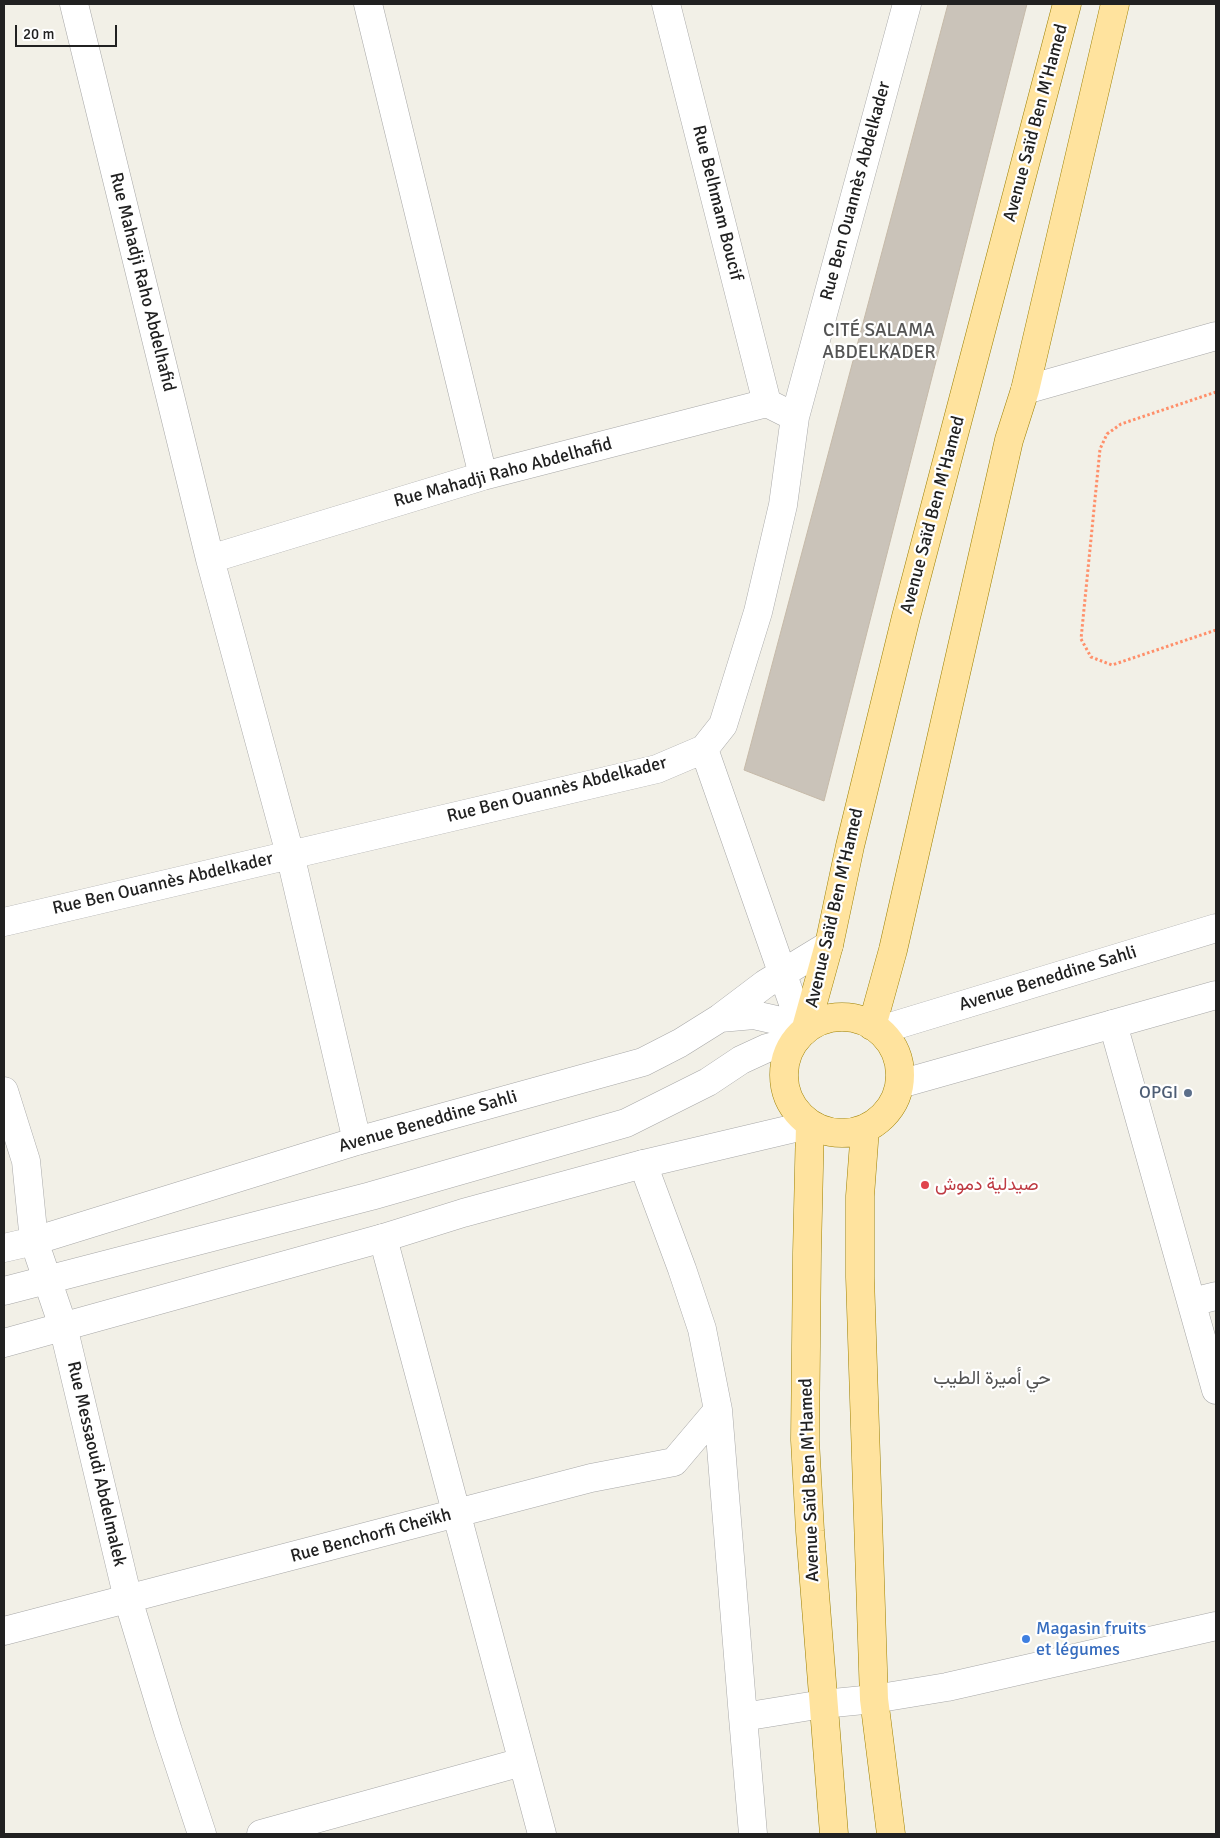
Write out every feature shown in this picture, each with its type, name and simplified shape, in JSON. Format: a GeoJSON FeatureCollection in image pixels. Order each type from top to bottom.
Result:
{"type":"FeatureCollection","features":[{"type":"Feature","properties":{"kind":"main road","name":"Avenue Saïd Ben M'Hamed"},"geometry":{"type":"LineString","coordinates":[[800,1034],[829,945],[850,846],[906,617],[1067,4]]}},
{"type":"Feature","properties":{"kind":"main road"},"geometry":{"type":"LineString","coordinates":[[876,1028],[1009,440],[1025,390],[1115,4]]}},
{"type":"Feature","properties":{"kind":"main road"},"geometry":{"type":"LineString","coordinates":[[843,1016],[876,1028],[893,1045],[899,1064],[900,1084],[893,1103],[881,1119],[865,1129],[846,1134],[828,1132],[809,1125],[786,1096],[782,1077],[785,1058],[800,1034],[824,1019],[843,1016]]}},
{"type":"Feature","properties":{"kind":"main road","name":"Avenue Saïd Ben M'Hamed"},"geometry":{"type":"LineString","coordinates":[[809,1125],[805,1440],[810,1531],[834,1834]]}},
{"type":"Feature","properties":{"kind":"main road"},"geometry":{"type":"LineString","coordinates":[[865,1129],[860,1196],[860,1277],[874,1700],[891,1834]]}},
{"type":"Feature","properties":{"kind":"street","name":"Rue Mahadji Raho Abdelhafid"},"geometry":{"type":"LineString","coordinates":[[74,4],[210,559],[290,854],[357,1141]]}},
{"type":"Feature","properties":{"kind":"street"},"geometry":{"type":"LineString","coordinates":[[368,4],[483,476]]}},
{"type":"Feature","properties":{"kind":"street","name":"Rue Belhmam Boucif"},"geometry":{"type":"LineString","coordinates":[[666,4],[767,403]]}},
{"type":"Feature","properties":{"kind":"street","name":"Rue Ben Ouannès Abdelkader"},"geometry":{"type":"LineString","coordinates":[[4,922],[657,769],[704,749],[723,725],[758,612],[783,505],[795,417],[907,4]]}},
{"type":"Feature","properties":{"kind":"street"},"geometry":{"type":"LineString","coordinates":[[1025,390],[1216,336]]}},
{"type":"Feature","properties":{"kind":"street","name":"Rue Mahadji Raho Abdelhafid"},"geometry":{"type":"LineString","coordinates":[[210,559],[483,476],[767,403]]}},
{"type":"Feature","properties":{"kind":"street"},"geometry":{"type":"LineString","coordinates":[[767,403],[795,417]]}},
{"type":"Feature","properties":{"kind":"street"},"geometry":{"type":"LineString","coordinates":[[704,749],[782,974],[800,1034]]}},
{"type":"Feature","properties":{"kind":"street","name":"Avenue Beneddine Sahli"},"geometry":{"type":"LineString","coordinates":[[876,1028],[1216,928]]}},
{"type":"Feature","properties":{"kind":"street","name":"Avenue Beneddine Sahli"},"geometry":{"type":"LineString","coordinates":[[4,1248],[34,1241],[357,1141],[643,1062],[720,1018],[765,984],[829,945]]}},
{"type":"Feature","properties":{"kind":"street"},"geometry":{"type":"LineString","coordinates":[[900,1084],[1216,995]]}},
{"type":"Feature","properties":{"kind":"street"},"geometry":{"type":"LineString","coordinates":[[720,1018],[754,1015],[785,1022],[800,1034]]}},
{"type":"Feature","properties":{"kind":"street"},"geometry":{"type":"LineString","coordinates":[[1113,1024],[1204,1299],[1216,1390]]}},
{"type":"Feature","properties":{"kind":"street"},"geometry":{"type":"LineString","coordinates":[[4,1291],[371,1196],[626,1123],[708,1082],[740,1060],[800,1034]]}},
{"type":"Feature","properties":{"kind":"street","name":"Rue Messaoudi Abdelmalek"},"geometry":{"type":"LineString","coordinates":[[4,1091],[26,1161],[34,1241],[63,1326],[128,1599],[202,1834]]}},
{"type":"Feature","properties":{"kind":"street"},"geometry":{"type":"LineString","coordinates":[[4,1343],[643,1164],[809,1125]]}},
{"type":"Feature","properties":{"kind":"street"},"geometry":{"type":"LineString","coordinates":[[643,1164],[702,1329],[718,1410],[753,1834]]}},
{"type":"Feature","properties":{"kind":"street"},"geometry":{"type":"LineString","coordinates":[[383,1238],[458,1513],[542,1834]]}},
{"type":"Feature","properties":{"kind":"street","name":"Rue Benchorfi Cheïkh"},"geometry":{"type":"LineString","coordinates":[[4,1631],[591,1478],[674,1462],[718,1410]]}},
{"type":"Feature","properties":{"kind":"street"},"geometry":{"type":"LineString","coordinates":[[743,1717],[823,1704],[874,1700],[947,1687],[1216,1626]]}},
{"type":"Feature","properties":{"kind":"street"},"geometry":{"type":"LineString","coordinates":[[261,1834],[522,1762]]}},
{"type":"Feature","properties":{"kind":"path"},"geometry":{"type":"LineString","coordinates":[[1216,392],[1121,424],[1107,434],[1100,448],[1081,639],[1091,657],[1112,665],[1216,630]]}},
{"type":"Feature","properties":{"kind":"building"},"geometry":{"type":"Polygon","coordinates":[[[948,4],[1027,4],[824,801],[744,770],[948,4]]]}},
{"type":"Feature","properties":{"kind":"place","name":"OPGI"},"geometry":{"type":"Point","coordinates":[1188,1093]}},
{"type":"Feature","properties":{"kind":"place","name":"صيدلية دموش"},"geometry":{"type":"Point","coordinates":[925,1185]}},
{"type":"Feature","properties":{"kind":"place","name":"Magasin fruits et légumes"},"geometry":{"type":"Point","coordinates":[1026,1639]}},
{"type":"Feature","properties":{"kind":"district","name":"CITÉ SALAMA ABDELKADER"},"geometry":{"type":"Point","coordinates":[879,342]}},
{"type":"Feature","properties":{"kind":"district","name":"حي أميرة الطيب"},"geometry":{"type":"Point","coordinates":[992,1379]}}]}
